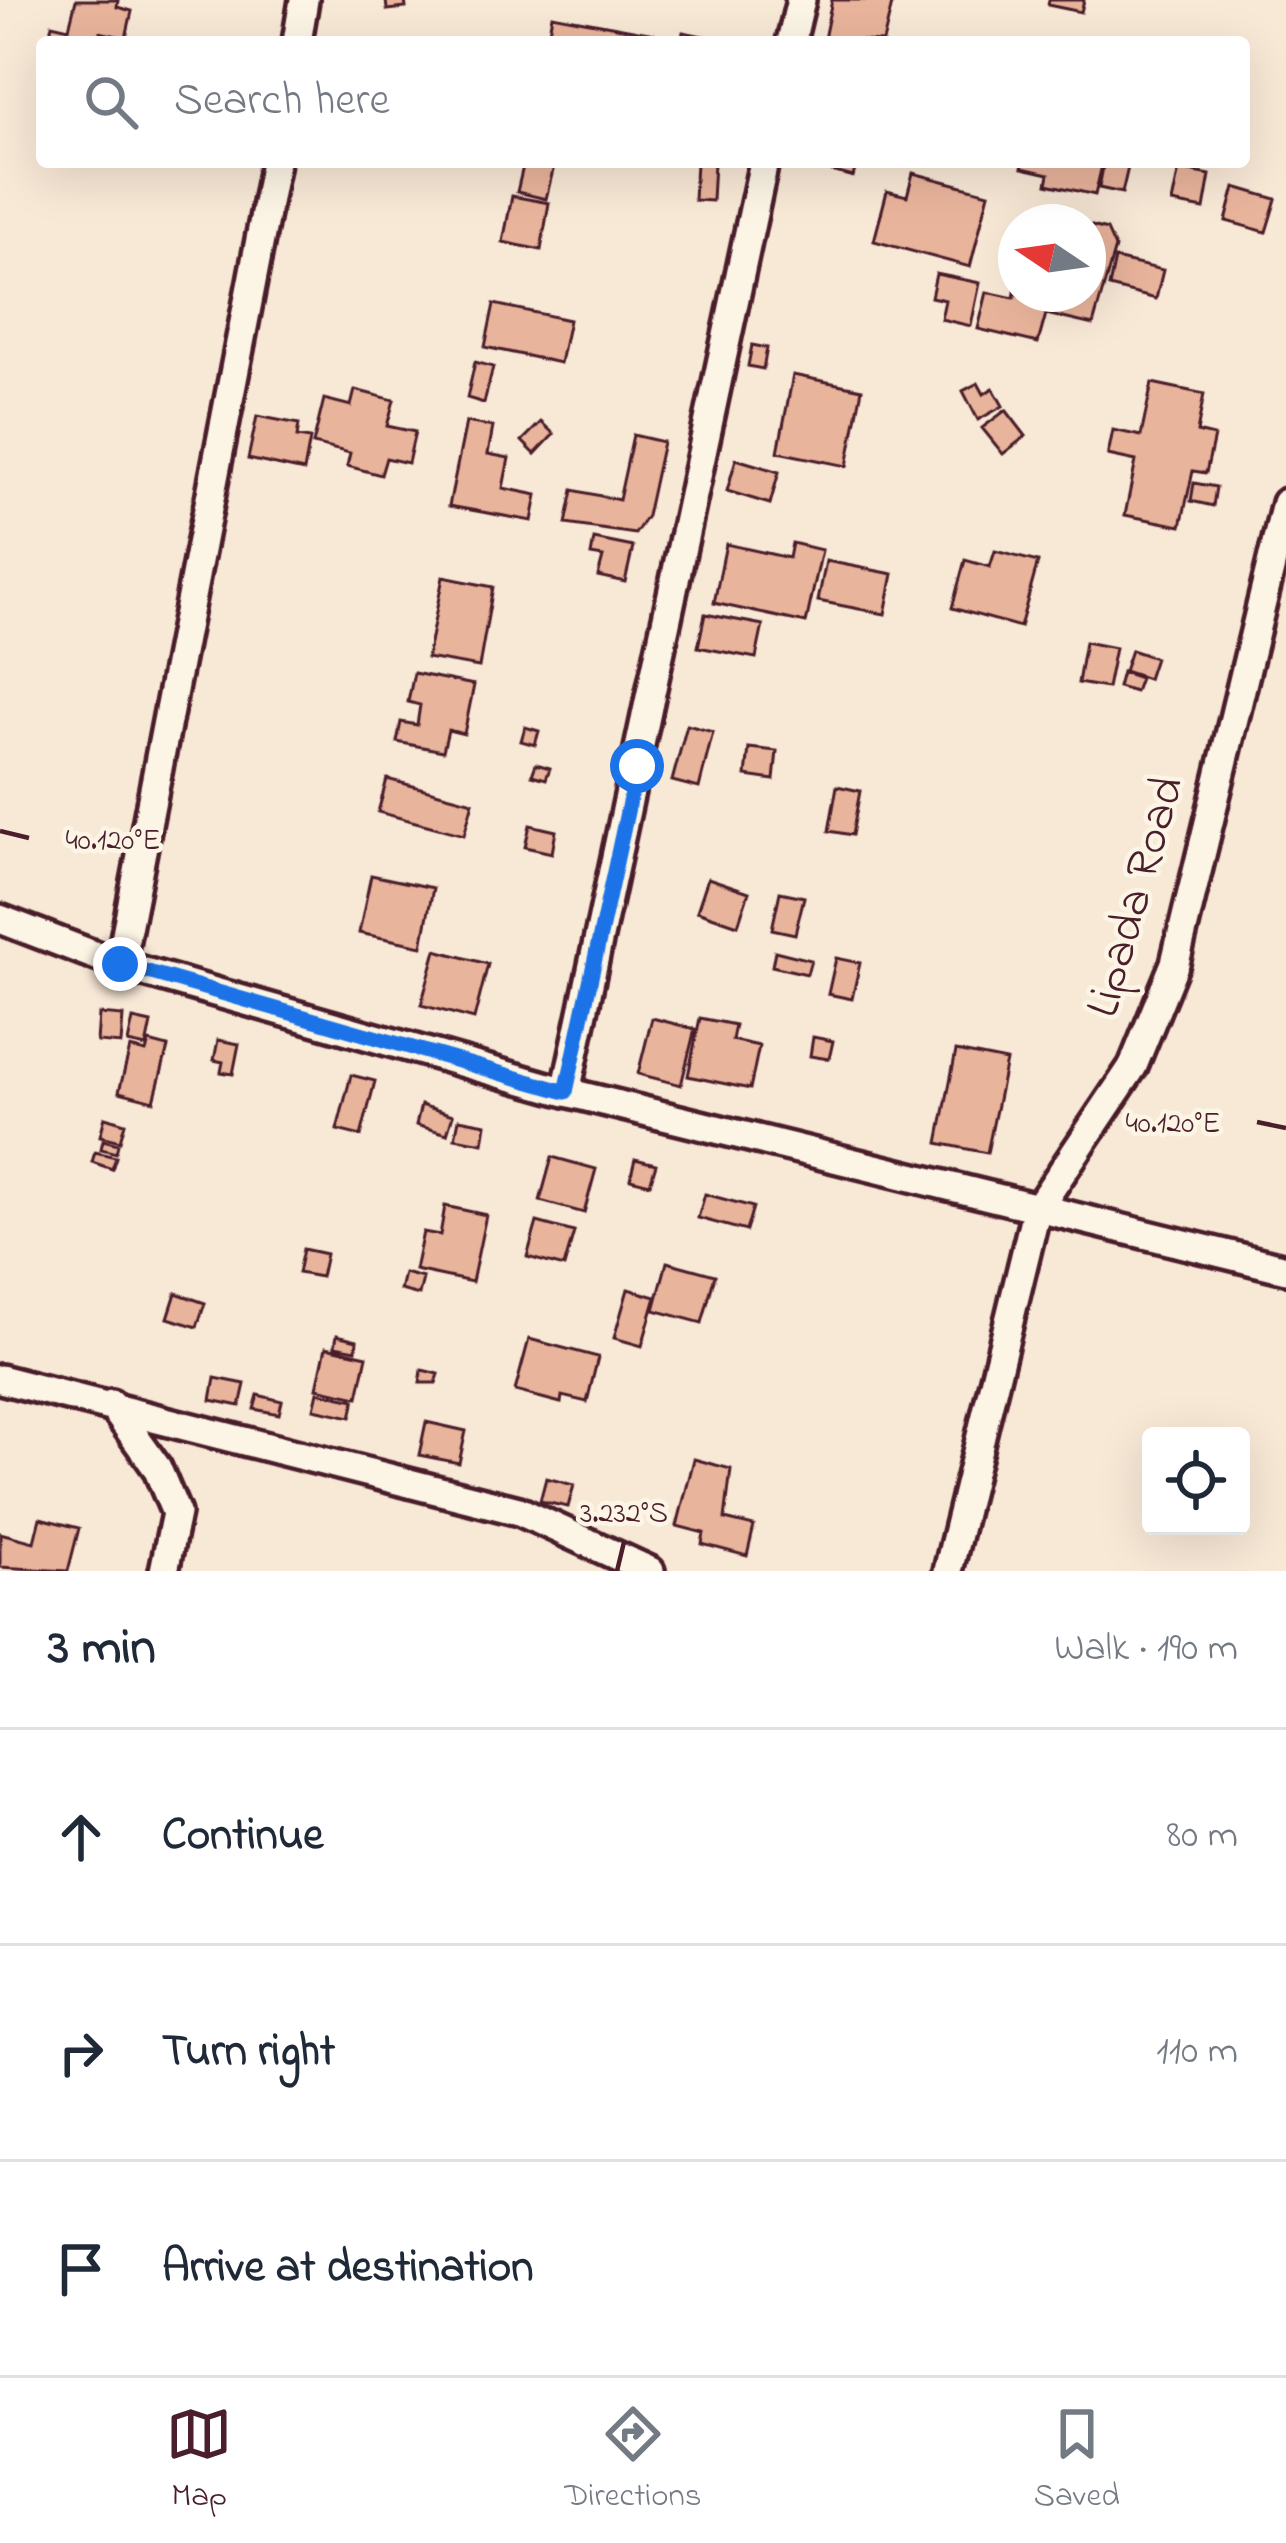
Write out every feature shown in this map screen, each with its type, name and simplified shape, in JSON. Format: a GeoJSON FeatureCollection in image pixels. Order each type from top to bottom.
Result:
{"type":"FeatureCollection","features":[{"type":"Feature","properties":{"kind":"street"},"geometry":{"type":"LineString","coordinates":[[298,36],[304,0]]}},
{"type":"Feature","properties":{"kind":"street"},"geometry":{"type":"LineString","coordinates":[[792,36],[801,0]]}},
{"type":"Feature","properties":{"kind":"street"},"geometry":{"type":"LineString","coordinates":[[120,964],[274,168]]}},
{"type":"Feature","properties":{"kind":"street"},"geometry":{"type":"LineString","coordinates":[[566,1092],[763,168]]}},
{"type":"Feature","properties":{"kind":"street","name":"Lipada Road"},"geometry":{"type":"LineString","coordinates":[[947,1571],[1036,1211],[1133,1066],[1175,963],[1286,503]]}},
{"type":"Feature","properties":{"kind":"street"},"geometry":{"type":"LineString","coordinates":[[0,920],[120,964],[566,1092],[1286,1270]]}},
{"type":"Feature","properties":{"kind":"street"},"geometry":{"type":"LineString","coordinates":[[0,1379],[519,1511],[650,1571]]}},
{"type":"Feature","properties":{"kind":"street"},"geometry":{"type":"LineString","coordinates":[[111,1404],[157,1468],[176,1514],[164,1571]]}},
{"type":"Feature","properties":{"kind":"building"},"geometry":{"type":"Polygon","coordinates":[[[76,0],[118,0],[117,7],[132,11],[126,36],[100,32],[99,36],[49,36],[52,24],[69,28],[76,0]]]}},
{"type":"Feature","properties":{"kind":"building"},"geometry":{"type":"Polygon","coordinates":[[[386,0],[405,0],[406,8],[387,10],[386,0]]]}},
{"type":"Feature","properties":{"kind":"building"},"geometry":{"type":"Polygon","coordinates":[[[832,0],[893,0],[884,36],[825,36],[832,0]]]}},
{"type":"Feature","properties":{"kind":"building"},"geometry":{"type":"Polygon","coordinates":[[[1049,0],[1084,0],[1081,12],[1048,5],[1049,0]]]}},
{"type":"Feature","properties":{"kind":"building"},"geometry":{"type":"Polygon","coordinates":[[[552,15],[654,34],[654,36],[548,36],[552,15]]]}},
{"type":"Feature","properties":{"kind":"building"},"geometry":{"type":"Polygon","coordinates":[[[523,168],[554,168],[546,199],[517,192],[523,168]]]}},
{"type":"Feature","properties":{"kind":"building"},"geometry":{"type":"Polygon","coordinates":[[[696,168],[714,168],[712,201],[694,200],[696,168]]]}},
{"type":"Feature","properties":{"kind":"building"},"geometry":{"type":"Polygon","coordinates":[[[824,168],[855,168],[853,177],[824,168]]]}},
{"type":"Feature","properties":{"kind":"building"},"geometry":{"type":"Polygon","coordinates":[[[1022,168],[1101,168],[1095,195],[1047,184],[1049,174],[1022,168]]]}},
{"type":"Feature","properties":{"kind":"building"},"geometry":{"type":"Polygon","coordinates":[[[1103,168],[1128,168],[1122,193],[1099,188],[1103,168]]]}},
{"type":"Feature","properties":{"kind":"building"},"geometry":{"type":"Polygon","coordinates":[[[1179,169],[1210,175],[1204,209],[1172,203],[1179,169]]]}},
{"type":"Feature","properties":{"kind":"building"},"geometry":{"type":"Polygon","coordinates":[[[913,173],[989,193],[970,267],[874,241],[887,191],[907,196],[913,173]]]}},
{"type":"Feature","properties":{"kind":"building"},"geometry":{"type":"Polygon","coordinates":[[[1235,187],[1276,199],[1266,232],[1226,221],[1235,187]]]}},
{"type":"Feature","properties":{"kind":"building"},"geometry":{"type":"Polygon","coordinates":[[[512,196],[549,203],[541,250],[503,242],[512,196]]]}},
{"type":"Feature","properties":{"kind":"building"},"geometry":{"type":"Polygon","coordinates":[[[1106,230],[1115,248],[1106,280],[1106,230]]]}},
{"type":"Feature","properties":{"kind":"building"},"geometry":{"type":"Polygon","coordinates":[[[1115,259],[1163,270],[1156,299],[1109,287],[1115,259]]]}},
{"type":"Feature","properties":{"kind":"building"},"geometry":{"type":"Polygon","coordinates":[[[936,274],[980,283],[971,326],[941,319],[945,300],[931,297],[936,274]]]}},
{"type":"Feature","properties":{"kind":"building"},"geometry":{"type":"Polygon","coordinates":[[[987,292],[998,294],[998,312],[1097,312],[1093,325],[1046,314],[1038,343],[978,329],[987,292]]]}},
{"type":"Feature","properties":{"kind":"building"},"geometry":{"type":"Polygon","coordinates":[[[494,304],[569,320],[560,363],[485,347],[494,304]]]}},
{"type":"Feature","properties":{"kind":"building"},"geometry":{"type":"Polygon","coordinates":[[[752,345],[767,348],[763,369],[748,366],[752,345]]]}},
{"type":"Feature","properties":{"kind":"building"},"geometry":{"type":"Polygon","coordinates":[[[475,362],[493,367],[484,403],[467,398],[475,362]]]}},
{"type":"Feature","properties":{"kind":"building"},"geometry":{"type":"Polygon","coordinates":[[[793,375],[862,389],[847,466],[778,452],[793,375]]]}},
{"type":"Feature","properties":{"kind":"building"},"geometry":{"type":"Polygon","coordinates":[[[978,383],[984,394],[993,388],[1003,406],[978,420],[963,391],[978,383]]]}},
{"type":"Feature","properties":{"kind":"building"},"geometry":{"type":"Polygon","coordinates":[[[1152,383],[1204,394],[1197,432],[1214,436],[1206,473],[1193,471],[1181,526],[1125,515],[1136,461],[1108,455],[1113,430],[1141,436],[1152,383]]]}},
{"type":"Feature","properties":{"kind":"building"},"geometry":{"type":"Polygon","coordinates":[[[355,390],[394,400],[387,426],[415,432],[408,463],[386,458],[381,475],[347,466],[350,453],[313,444],[324,399],[351,406],[355,390]]]}},
{"type":"Feature","properties":{"kind":"building"},"geometry":{"type":"Polygon","coordinates":[[[1006,410],[1026,436],[1003,454],[982,428],[1006,410]]]}},
{"type":"Feature","properties":{"kind":"building"},"geometry":{"type":"Polygon","coordinates":[[[257,416],[299,424],[297,437],[310,439],[304,471],[248,459],[257,416]]]}},
{"type":"Feature","properties":{"kind":"building"},"geometry":{"type":"Polygon","coordinates":[[[466,422],[493,427],[488,454],[509,458],[503,488],[537,495],[532,521],[449,506],[466,422]]]}},
{"type":"Feature","properties":{"kind":"building"},"geometry":{"type":"Polygon","coordinates":[[[541,422],[554,434],[535,454],[522,441],[541,422]]]}},
{"type":"Feature","properties":{"kind":"building"},"geometry":{"type":"Polygon","coordinates":[[[633,435],[663,442],[647,516],[635,534],[566,524],[573,490],[619,500],[633,435]]]}},
{"type":"Feature","properties":{"kind":"building"},"geometry":{"type":"Polygon","coordinates":[[[736,459],[779,472],[770,504],[727,491],[736,459]]]}},
{"type":"Feature","properties":{"kind":"building"},"geometry":{"type":"Polygon","coordinates":[[[1194,483],[1216,487],[1213,506],[1191,501],[1194,483]]]}},
{"type":"Feature","properties":{"kind":"building"},"geometry":{"type":"Polygon","coordinates":[[[594,539],[633,547],[625,582],[598,576],[603,557],[591,555],[594,539]]]}},
{"type":"Feature","properties":{"kind":"building"},"geometry":{"type":"Polygon","coordinates":[[[792,543],[822,550],[806,623],[714,603],[726,544],[789,558],[792,543]]]}},
{"type":"Feature","properties":{"kind":"building"},"geometry":{"type":"Polygon","coordinates":[[[995,551],[1038,562],[1020,627],[952,608],[965,560],[990,567],[995,551]]]}},
{"type":"Feature","properties":{"kind":"building"},"geometry":{"type":"Polygon","coordinates":[[[826,561],[893,574],[885,614],[818,601],[826,561]]]}},
{"type":"Feature","properties":{"kind":"building"},"geometry":{"type":"Polygon","coordinates":[[[443,577],[493,587],[479,667],[427,658],[443,577]]]}},
{"type":"Feature","properties":{"kind":"building"},"geometry":{"type":"Polygon","coordinates":[[[705,614],[763,625],[756,658],[698,647],[705,614]]]}},
{"type":"Feature","properties":{"kind":"building"},"geometry":{"type":"Polygon","coordinates":[[[1085,642],[1115,648],[1107,688],[1078,683],[1085,642]]]}},
{"type":"Feature","properties":{"kind":"building"},"geometry":{"type":"Polygon","coordinates":[[[1131,650],[1155,658],[1148,679],[1124,671],[1131,650]]]}},
{"type":"Feature","properties":{"kind":"building"},"geometry":{"type":"Polygon","coordinates":[[[1122,672],[1140,678],[1135,692],[1118,687],[1122,672]]]}},
{"type":"Feature","properties":{"kind":"building"},"geometry":{"type":"Polygon","coordinates":[[[414,673],[474,685],[464,734],[448,730],[443,751],[397,742],[401,722],[417,725],[420,705],[408,702],[414,673]]]}},
{"type":"Feature","properties":{"kind":"building"},"geometry":{"type":"Polygon","coordinates":[[[687,725],[713,732],[699,788],[672,781],[687,725]]]}},
{"type":"Feature","properties":{"kind":"building"},"geometry":{"type":"Polygon","coordinates":[[[525,727],[539,731],[535,745],[521,741],[525,727]]]}},
{"type":"Feature","properties":{"kind":"building"},"geometry":{"type":"Polygon","coordinates":[[[749,748],[777,751],[774,780],[746,776],[749,748]]]}},
{"type":"Feature","properties":{"kind":"building"},"geometry":{"type":"Polygon","coordinates":[[[536,764],[550,768],[546,779],[532,775],[536,764]]]}},
{"type":"Feature","properties":{"kind":"building"},"geometry":{"type":"Polygon","coordinates":[[[387,779],[473,802],[464,835],[378,812],[387,779]]]}},
{"type":"Feature","properties":{"kind":"building"},"geometry":{"type":"Polygon","coordinates":[[[837,786],[860,791],[852,835],[829,831],[837,786]]]}},
{"type":"Feature","properties":{"kind":"building"},"geometry":{"type":"Polygon","coordinates":[[[530,825],[556,831],[552,853],[525,847],[530,825]]]}},
{"type":"Feature","properties":{"kind":"building"},"geometry":{"type":"Polygon","coordinates":[[[371,875],[433,888],[422,946],[359,933],[371,875]]]}},
{"type":"Feature","properties":{"kind":"building"},"geometry":{"type":"Polygon","coordinates":[[[708,878],[749,892],[738,925],[697,911],[708,878]]]}},
{"type":"Feature","properties":{"kind":"building"},"geometry":{"type":"Polygon","coordinates":[[[780,892],[804,897],[795,934],[772,929],[780,892]]]}},
{"type":"Feature","properties":{"kind":"building"},"geometry":{"type":"Polygon","coordinates":[[[436,950],[488,964],[474,1019],[421,1005],[436,950]]]}},
{"type":"Feature","properties":{"kind":"building"},"geometry":{"type":"Polygon","coordinates":[[[775,951],[811,960],[807,974],[772,966],[775,951]]]}},
{"type":"Feature","properties":{"kind":"building"},"geometry":{"type":"Polygon","coordinates":[[[836,958],[860,963],[852,999],[828,994],[836,958]]]}},
{"type":"Feature","properties":{"kind":"building"},"geometry":{"type":"Polygon","coordinates":[[[99,1014],[123,1016],[121,1044],[97,1042],[99,1014]]]}},
{"type":"Feature","properties":{"kind":"building"},"geometry":{"type":"Polygon","coordinates":[[[652,1018],[695,1029],[681,1085],[638,1074],[652,1018]]]}},
{"type":"Feature","properties":{"kind":"building"},"geometry":{"type":"Polygon","coordinates":[[[700,1018],[735,1025],[732,1040],[759,1046],[750,1089],[688,1076],[700,1018]]]}},
{"type":"Feature","properties":{"kind":"building"},"geometry":{"type":"Polygon","coordinates":[[[133,1019],[151,1023],[146,1047],[128,1043],[133,1019]]]}},
{"type":"Feature","properties":{"kind":"building"},"geometry":{"type":"Polygon","coordinates":[[[813,1037],[833,1041],[829,1059],[810,1056],[813,1037]]]}},
{"type":"Feature","properties":{"kind":"building"},"geometry":{"type":"Polygon","coordinates":[[[218,1040],[239,1044],[233,1074],[221,1072],[223,1062],[214,1060],[218,1040]]]}},
{"type":"Feature","properties":{"kind":"building"},"geometry":{"type":"Polygon","coordinates":[[[149,1042],[168,1047],[154,1101],[119,1092],[130,1048],[146,1052],[149,1042]]]}},
{"type":"Feature","properties":{"kind":"building"},"geometry":{"type":"Polygon","coordinates":[[[956,1051],[1006,1061],[987,1153],[938,1143],[956,1051]]]}},
{"type":"Feature","properties":{"kind":"building"},"geometry":{"type":"Polygon","coordinates":[[[351,1075],[375,1081],[361,1136],[337,1130],[351,1075]]]}},
{"type":"Feature","properties":{"kind":"building"},"geometry":{"type":"Polygon","coordinates":[[[421,1105],[453,1115],[447,1134],[416,1125],[421,1105]]]}},
{"type":"Feature","properties":{"kind":"building"},"geometry":{"type":"Polygon","coordinates":[[[105,1117],[125,1123],[120,1141],[100,1136],[105,1117]]]}},
{"type":"Feature","properties":{"kind":"building"},"geometry":{"type":"Polygon","coordinates":[[[459,1119],[486,1124],[483,1143],[455,1138],[459,1119]]]}},
{"type":"Feature","properties":{"kind":"building"},"geometry":{"type":"Polygon","coordinates":[[[103,1140],[118,1144],[116,1153],[101,1149],[103,1140]]]}},
{"type":"Feature","properties":{"kind":"building"},"geometry":{"type":"Polygon","coordinates":[[[95,1152],[116,1157],[112,1169],[92,1162],[95,1152]]]}},
{"type":"Feature","properties":{"kind":"building"},"geometry":{"type":"Polygon","coordinates":[[[552,1157],[596,1169],[584,1213],[540,1201],[552,1157]]]}},
{"type":"Feature","properties":{"kind":"building"},"geometry":{"type":"Polygon","coordinates":[[[635,1159],[656,1164],[650,1184],[630,1179],[635,1159]]]}},
{"type":"Feature","properties":{"kind":"building"},"geometry":{"type":"Polygon","coordinates":[[[705,1194],[753,1207],[746,1231],[698,1218],[705,1194]]]}},
{"type":"Feature","properties":{"kind":"building"},"geometry":{"type":"Polygon","coordinates":[[[445,1206],[486,1215],[472,1282],[415,1270],[423,1232],[440,1235],[445,1206]]]}},
{"type":"Feature","properties":{"kind":"building"},"geometry":{"type":"Polygon","coordinates":[[[537,1222],[574,1232],[564,1267],[527,1257],[537,1222]]]}},
{"type":"Feature","properties":{"kind":"building"},"geometry":{"type":"Polygon","coordinates":[[[303,1249],[326,1254],[321,1277],[298,1273],[303,1249]]]}},
{"type":"Feature","properties":{"kind":"building"},"geometry":{"type":"Polygon","coordinates":[[[667,1262],[715,1275],[702,1323],[654,1310],[667,1262]]]}},
{"type":"Feature","properties":{"kind":"building"},"geometry":{"type":"Polygon","coordinates":[[[404,1273],[423,1278],[419,1295],[400,1290],[404,1273]]]}},
{"type":"Feature","properties":{"kind":"building"},"geometry":{"type":"Polygon","coordinates":[[[628,1289],[656,1297],[642,1346],[614,1338],[628,1289]]]}},
{"type":"Feature","properties":{"kind":"building"},"geometry":{"type":"Polygon","coordinates":[[[176,1293],[205,1303],[197,1327],[168,1318],[176,1293]]]}},
{"type":"Feature","properties":{"kind":"building"},"geometry":{"type":"Polygon","coordinates":[[[337,1335],[357,1340],[356,1350],[335,1346],[337,1335]]]}},
{"type":"Feature","properties":{"kind":"building"},"geometry":{"type":"Polygon","coordinates":[[[529,1339],[598,1357],[587,1402],[562,1396],[561,1403],[515,1391],[529,1339]]]}},
{"type":"Feature","properties":{"kind":"building"},"geometry":{"type":"Polygon","coordinates":[[[326,1347],[367,1356],[358,1397],[317,1388],[326,1347]]]}},
{"type":"Feature","properties":{"kind":"building"},"geometry":{"type":"Polygon","coordinates":[[[422,1370],[439,1374],[436,1383],[420,1383],[422,1370]]]}},
{"type":"Feature","properties":{"kind":"building"},"geometry":{"type":"Polygon","coordinates":[[[215,1378],[245,1384],[240,1406],[211,1400],[215,1378]]]}},
{"type":"Feature","properties":{"kind":"building"},"geometry":{"type":"Polygon","coordinates":[[[318,1392],[355,1400],[351,1417],[314,1409],[318,1392]]]}},
{"type":"Feature","properties":{"kind":"building"},"geometry":{"type":"Polygon","coordinates":[[[258,1395],[282,1401],[279,1414],[254,1409],[258,1395]]]}},
{"type":"Feature","properties":{"kind":"building"},"geometry":{"type":"Polygon","coordinates":[[[426,1422],[466,1431],[459,1463],[419,1455],[426,1422]]]}},
{"type":"Feature","properties":{"kind":"building"},"geometry":{"type":"Polygon","coordinates":[[[694,1459],[731,1469],[725,1519],[754,1526],[747,1556],[702,1544],[704,1533],[677,1526],[694,1459]]]}},
{"type":"Feature","properties":{"kind":"building"},"geometry":{"type":"Polygon","coordinates":[[[546,1478],[574,1485],[568,1507],[540,1501],[546,1478]]]}},
{"type":"Feature","properties":{"kind":"building"},"geometry":{"type":"Polygon","coordinates":[[[40,1518],[79,1528],[68,1571],[0,1567],[0,1533],[34,1542],[40,1518]]]}},
{"type":"Feature","properties":{"kind":"route"},"geometry":{"type":"LineString","coordinates":[[120,964],[566,1092],[637,766]]}}]}
